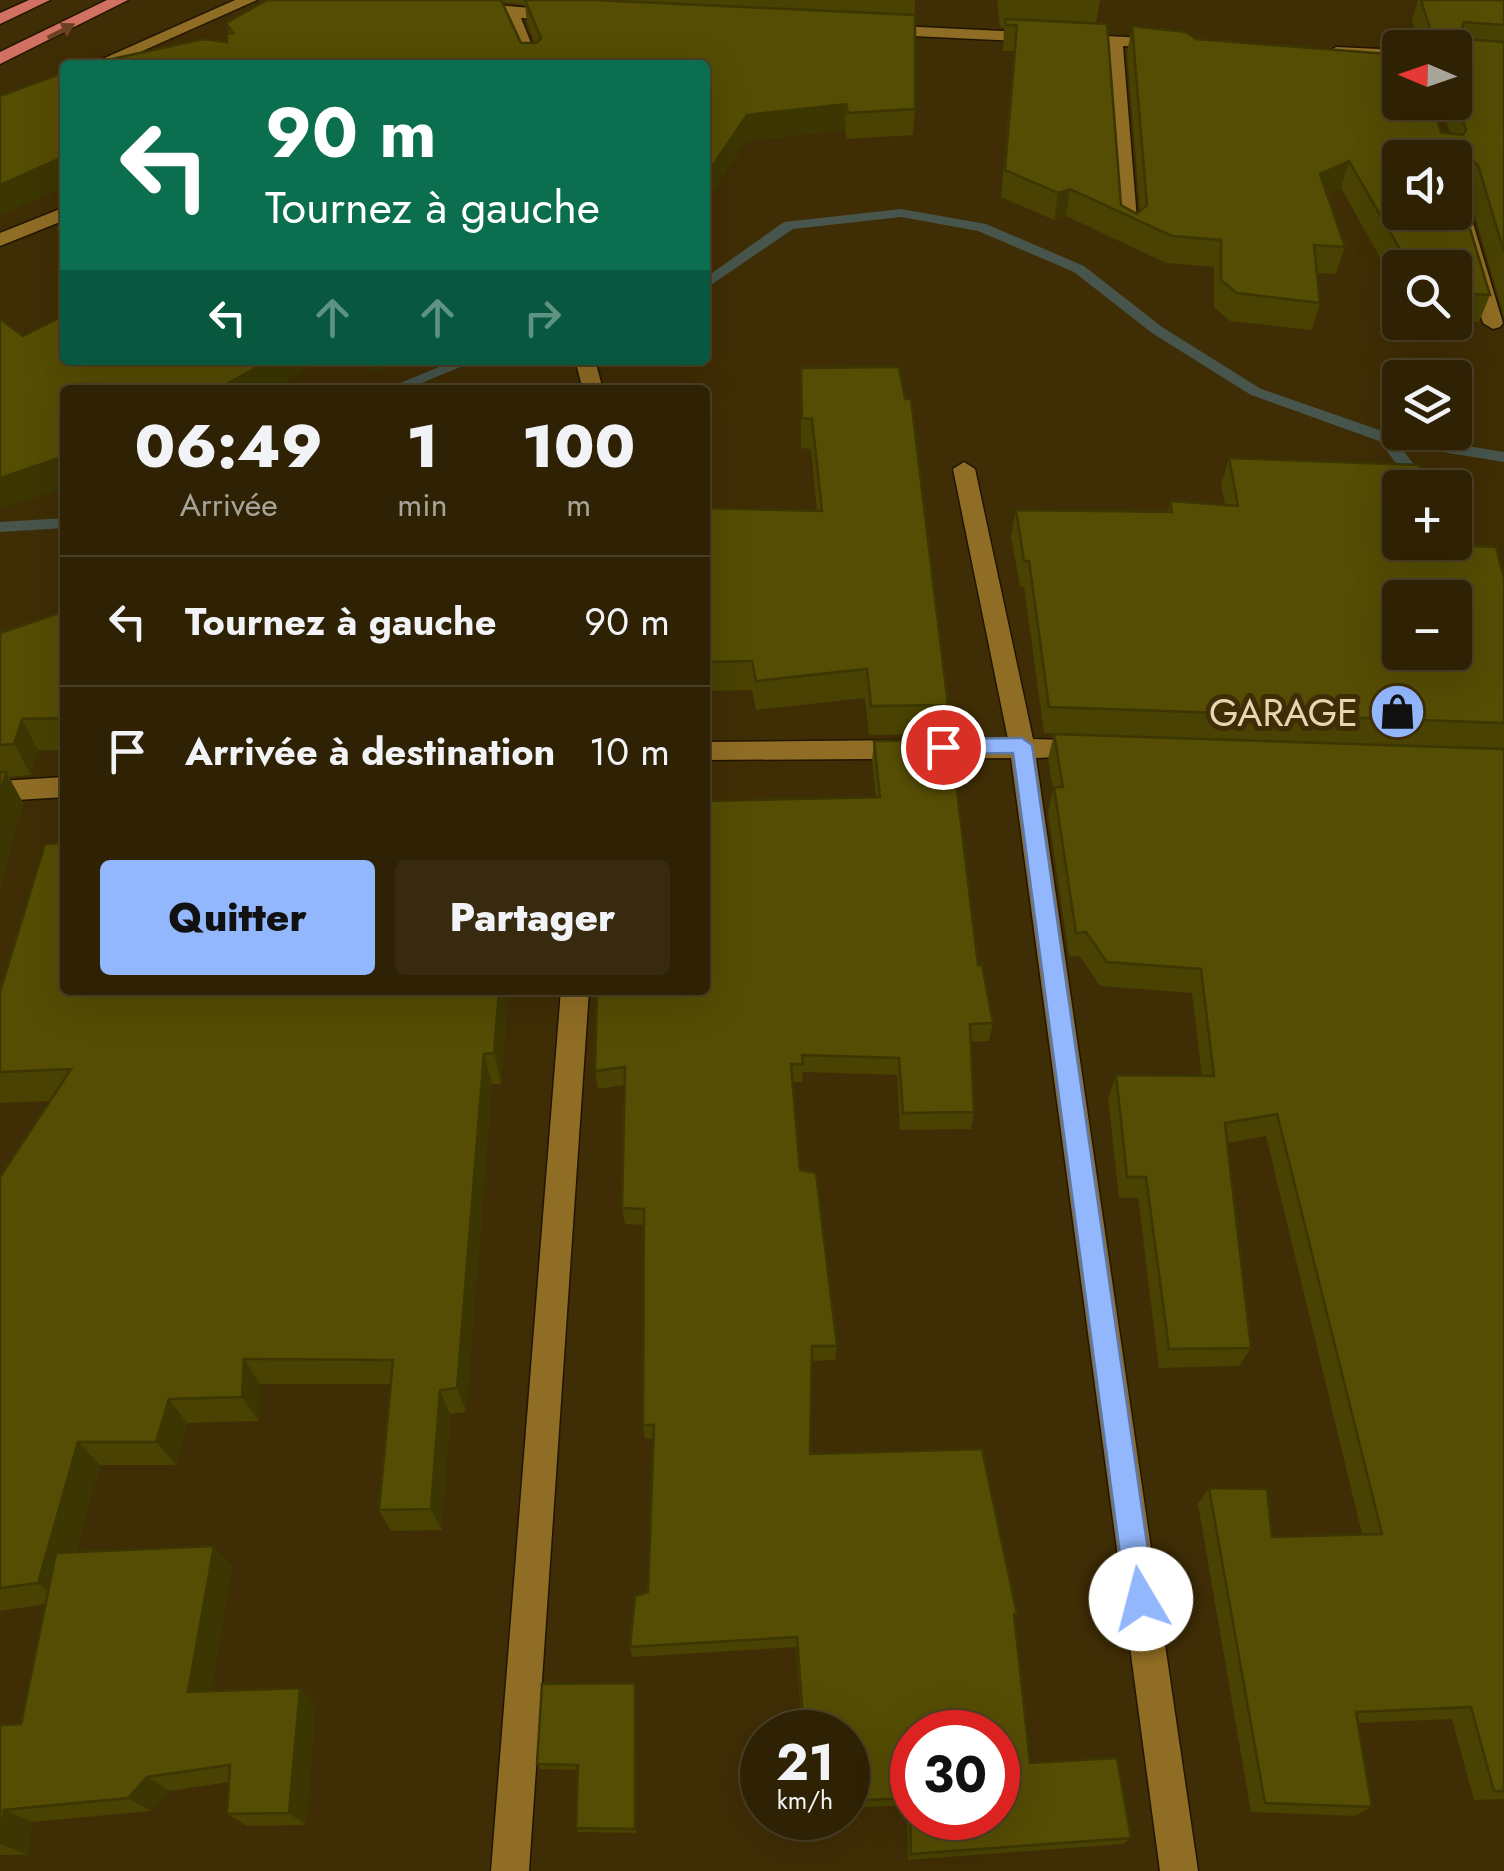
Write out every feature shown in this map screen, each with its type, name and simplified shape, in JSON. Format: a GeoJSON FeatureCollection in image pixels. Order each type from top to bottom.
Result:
{"type":"FeatureCollection","features":[{"type":"Feature","properties":{"kind":"highway"},"geometry":{"type":"LineString","coordinates":[[0,19],[42,0]]}},
{"type":"Feature","properties":{"kind":"highway"},"geometry":{"type":"LineString","coordinates":[[0,59],[120,0]]}},
{"type":"Feature","properties":{"kind":"street"},"geometry":{"type":"LineString","coordinates":[[112,60],[189,34],[249,0]]}},
{"type":"Feature","properties":{"kind":"street"},"geometry":{"type":"LineString","coordinates":[[448,0],[510,14],[586,17]]}},
{"type":"Feature","properties":{"kind":"street"},"geometry":{"type":"LineString","coordinates":[[510,14],[530,60]]}},
{"type":"Feature","properties":{"kind":"street"},"geometry":{"type":"LineString","coordinates":[[860,29],[1190,44]]}},
{"type":"Feature","properties":{"kind":"street"},"geometry":{"type":"LineString","coordinates":[[1114,41],[1129,232]]}},
{"type":"Feature","properties":{"kind":"street"},"geometry":{"type":"LineString","coordinates":[[1324,51],[1382,53]]}},
{"type":"Feature","properties":{"kind":"street"},"geometry":{"type":"LineString","coordinates":[[0,240],[60,215]]}},
{"type":"Feature","properties":{"kind":"street"},"geometry":{"type":"LineString","coordinates":[[1466,230],[1493,323]]}},
{"type":"Feature","properties":{"kind":"street"},"geometry":{"type":"LineString","coordinates":[[964,468],[1022,745],[1179,1871]]}},
{"type":"Feature","properties":{"kind":"street"},"geometry":{"type":"LineString","coordinates":[[710,751],[1022,745],[1118,749]]}},
{"type":"Feature","properties":{"kind":"street"},"geometry":{"type":"LineString","coordinates":[[0,791],[60,787]]}},
{"type":"Feature","properties":{"kind":"street"},"geometry":{"type":"LineString","coordinates":[[510,1871],[574,995]]}},
{"type":"Feature","properties":{"kind":"building"},"geometry":{"type":"Polygon","coordinates":[[[267,0],[501,0],[521,43],[537,43],[541,38],[525,0],[915,15],[915,109],[848,113],[846,104],[747,115],[710,170],[710,60],[108,60],[203,39],[227,42],[227,34],[233,33],[226,23],[267,0]]]}},
{"type":"Feature","properties":{"kind":"building"},"geometry":{"type":"Polygon","coordinates":[[[1421,0],[1504,0],[1504,25],[1464,22],[1462,30],[1430,30],[1421,0]]]}},
{"type":"Feature","properties":{"kind":"building"},"geometry":{"type":"Polygon","coordinates":[[[1005,19],[1107,24],[1121,205],[1137,214],[1147,205],[1132,26],[1186,32],[1196,39],[1382,54],[1382,120],[1437,120],[1441,132],[1463,135],[1466,130],[1463,120],[1472,120],[1472,40],[1504,42],[1504,252],[1478,165],[1472,161],[1472,140],[1382,140],[1382,218],[1349,161],[1320,174],[1345,247],[1314,245],[1320,303],[1237,293],[1221,280],[1221,240],[1172,236],[1070,189],[1058,193],[1005,170],[1017,25],[1006,25],[1005,19]]]}},
{"type":"Feature","properties":{"kind":"building"},"geometry":{"type":"Polygon","coordinates":[[[60,74],[60,158],[0,185],[0,96],[60,74]]]}},
{"type":"Feature","properties":{"kind":"building"},"geometry":{"type":"Polygon","coordinates":[[[1389,230],[1470,230],[1490,295],[1472,294],[1472,250],[1400,250],[1389,230]]]}},
{"type":"Feature","properties":{"kind":"building"},"geometry":{"type":"Polygon","coordinates":[[[60,318],[60,365],[261,365],[225,385],[60,385],[60,458],[0,478],[0,319],[23,336],[60,318]]]}},
{"type":"Feature","properties":{"kind":"building"},"geometry":{"type":"Polygon","coordinates":[[[899,367],[905,399],[911,399],[948,705],[871,706],[867,669],[756,681],[752,661],[710,662],[710,508],[822,511],[812,419],[802,418],[801,368],[899,367]]]}},
{"type":"Feature","properties":{"kind":"building"},"geometry":{"type":"Polygon","coordinates":[[[1229,458],[1419,465],[1421,470],[1382,470],[1382,560],[1472,560],[1472,546],[1496,547],[1504,579],[1504,723],[1049,707],[1029,561],[1024,561],[1016,510],[1172,512],[1170,501],[1238,506],[1229,458]]]}},
{"type":"Feature","properties":{"kind":"building"},"geometry":{"type":"Polygon","coordinates":[[[60,613],[60,718],[22,719],[14,744],[0,745],[0,633],[60,613]]]}},
{"type":"Feature","properties":{"kind":"building"},"geometry":{"type":"Polygon","coordinates":[[[1054,734],[1504,749],[1504,1791],[1494,1791],[1471,1707],[1356,1712],[1372,1807],[1265,1803],[1209,1488],[1267,1489],[1272,1537],[1382,1534],[1277,1114],[1225,1123],[1251,1348],[1169,1349],[1146,1177],[1127,1177],[1116,1075],[1214,1076],[1201,969],[1107,962],[1086,932],[1076,933],[1054,787],[1063,787],[1054,734]]]}},
{"type":"Feature","properties":{"kind":"building"},"geometry":{"type":"Polygon","coordinates":[[[951,740],[978,965],[982,965],[993,1023],[970,1024],[974,1112],[903,1113],[899,1058],[802,1055],[803,1064],[791,1064],[800,1170],[816,1173],[837,1346],[812,1346],[810,1454],[982,1449],[1017,1614],[1030,1763],[1117,1758],[1131,1838],[911,1854],[911,1840],[1020,1840],[1020,1710],[890,1710],[890,1799],[870,1800],[870,1710],[802,1710],[797,1637],[630,1647],[635,1596],[648,1592],[654,1425],[643,1425],[644,1209],[622,1208],[625,1067],[595,1071],[597,995],[710,995],[710,801],[880,797],[874,741],[951,740]]]}},
{"type":"Feature","properties":{"kind":"building"},"geometry":{"type":"Polygon","coordinates":[[[0,772],[6,772],[0,794],[0,772]]]}},
{"type":"Feature","properties":{"kind":"building"},"geometry":{"type":"Polygon","coordinates":[[[60,843],[60,995],[499,995],[494,1053],[484,1054],[457,1388],[440,1390],[431,1509],[379,1510],[393,1360],[244,1359],[242,1397],[169,1399],[156,1442],[78,1442],[38,1583],[0,1588],[0,1177],[71,1069],[0,1072],[0,992],[45,844],[60,843]]]}},
{"type":"Feature","properties":{"kind":"building"},"geometry":{"type":"Polygon","coordinates":[[[214,1546],[188,1692],[300,1688],[289,1813],[227,1814],[230,1765],[147,1777],[128,1798],[4,1810],[0,1840],[0,1725],[21,1724],[56,1553],[214,1546]]]}},
{"type":"Feature","properties":{"kind":"building"},"geometry":{"type":"Polygon","coordinates":[[[635,1683],[635,1829],[576,1828],[578,1765],[537,1764],[542,1684],[635,1683]]]}},
{"type":"Feature","properties":{"kind":"waterway"},"geometry":{"type":"LineString","coordinates":[[710,281],[789,225],[901,213],[981,227],[1079,269],[1157,330],[1256,392],[1382,437]]}},
{"type":"Feature","properties":{"kind":"waterway"},"geometry":{"type":"LineString","coordinates":[[404,385],[457,365]]}},
{"type":"Feature","properties":{"kind":"waterway"},"geometry":{"type":"LineString","coordinates":[[1394,450],[1410,470]]}},
{"type":"Feature","properties":{"kind":"waterway"},"geometry":{"type":"LineString","coordinates":[[1460,450],[1504,457]]}},
{"type":"Feature","properties":{"kind":"waterway"},"geometry":{"type":"LineString","coordinates":[[0,527],[60,523]]}},
{"type":"Feature","properties":{"kind":"waterway"},"geometry":{"type":"LineString","coordinates":[[1471,560],[1476,570]]}},
{"type":"Feature","properties":{"kind":"place","name":"GARAGE"},"geometry":{"type":"Point","coordinates":[1397,712]}},
{"type":"Feature","properties":{"kind":"route"},"geometry":{"type":"LineString","coordinates":[[943,747],[1022,745],[1141,1599]]}}]}
